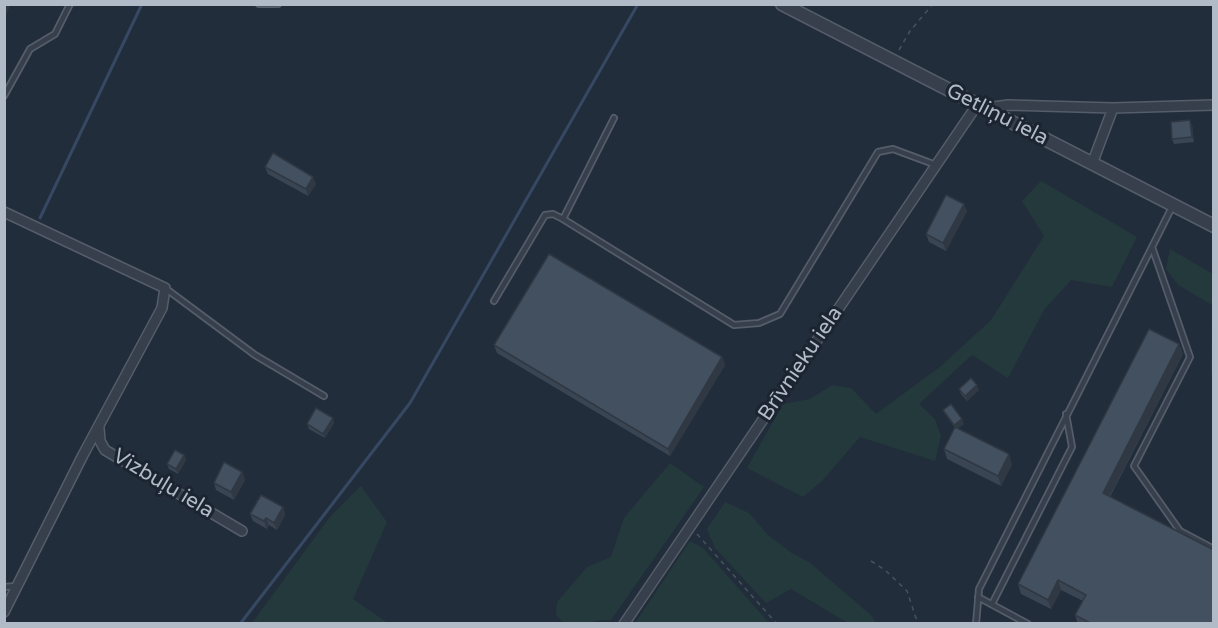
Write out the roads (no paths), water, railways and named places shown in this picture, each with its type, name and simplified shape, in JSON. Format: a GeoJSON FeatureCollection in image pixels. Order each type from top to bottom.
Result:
{"type":"FeatureCollection","features":[{"type":"Feature","properties":{"kind":"street","name":"Getliņu iela"},"geometry":{"type":"LineString","coordinates":[[782,4],[1214,226]]}},
{"type":"Feature","properties":{"kind":"street","name":"Brīvnieku iela"},"geometry":{"type":"LineString","coordinates":[[624,624],[977,105]]}},
{"type":"Feature","properties":{"kind":"street"},"geometry":{"type":"LineString","coordinates":[[989,111],[994,107],[1008,105],[1113,108],[1214,105]]}},
{"type":"Feature","properties":{"kind":"street"},"geometry":{"type":"LineString","coordinates":[[1092,164],[1113,108]]}},
{"type":"Feature","properties":{"kind":"street"},"geometry":{"type":"LineString","coordinates":[[4,212],[165,288],[162,308],[4,612]]}},
{"type":"Feature","properties":{"kind":"street","name":"Vizbuļu iela"},"geometry":{"type":"LineString","coordinates":[[99,426],[100,441],[105,450],[242,531]]}},
{"type":"Feature","properties":{"kind":"lane"},"geometry":{"type":"LineString","coordinates":[[4,96],[30,50],[56,34],[70,4]]}},
{"type":"Feature","properties":{"kind":"lane"},"geometry":{"type":"LineString","coordinates":[[259,4],[278,4]]}},
{"type":"Feature","properties":{"kind":"lane"},"geometry":{"type":"LineString","coordinates":[[563,219],[614,118]]}},
{"type":"Feature","properties":{"kind":"lane"},"geometry":{"type":"LineString","coordinates":[[494,301],[545,215],[552,214],[734,325],[759,323],[780,314],[878,152],[893,149],[936,165]]}},
{"type":"Feature","properties":{"kind":"lane"},"geometry":{"type":"LineString","coordinates":[[976,624],[979,589],[1173,205]]}},
{"type":"Feature","properties":{"kind":"lane"},"geometry":{"type":"LineString","coordinates":[[1152,247],[1190,357],[1134,466],[1180,531],[1214,549]]}},
{"type":"Feature","properties":{"kind":"lane"},"geometry":{"type":"LineString","coordinates":[[165,288],[255,355],[324,396]]}},
{"type":"Feature","properties":{"kind":"lane"},"geometry":{"type":"LineString","coordinates":[[992,604],[1072,447],[1066,414]]}},
{"type":"Feature","properties":{"kind":"lane"},"geometry":{"type":"LineString","coordinates":[[4,587],[18,586]]}},
{"type":"Feature","properties":{"kind":"lane"},"geometry":{"type":"LineString","coordinates":[[978,597],[1028,624]]}},
{"type":"Feature","properties":{"kind":"waterway"},"geometry":{"type":"LineString","coordinates":[[40,218],[142,4]]}},
{"type":"Feature","properties":{"kind":"waterway"},"geometry":{"type":"LineString","coordinates":[[240,624],[410,403],[638,4]]}}]}
